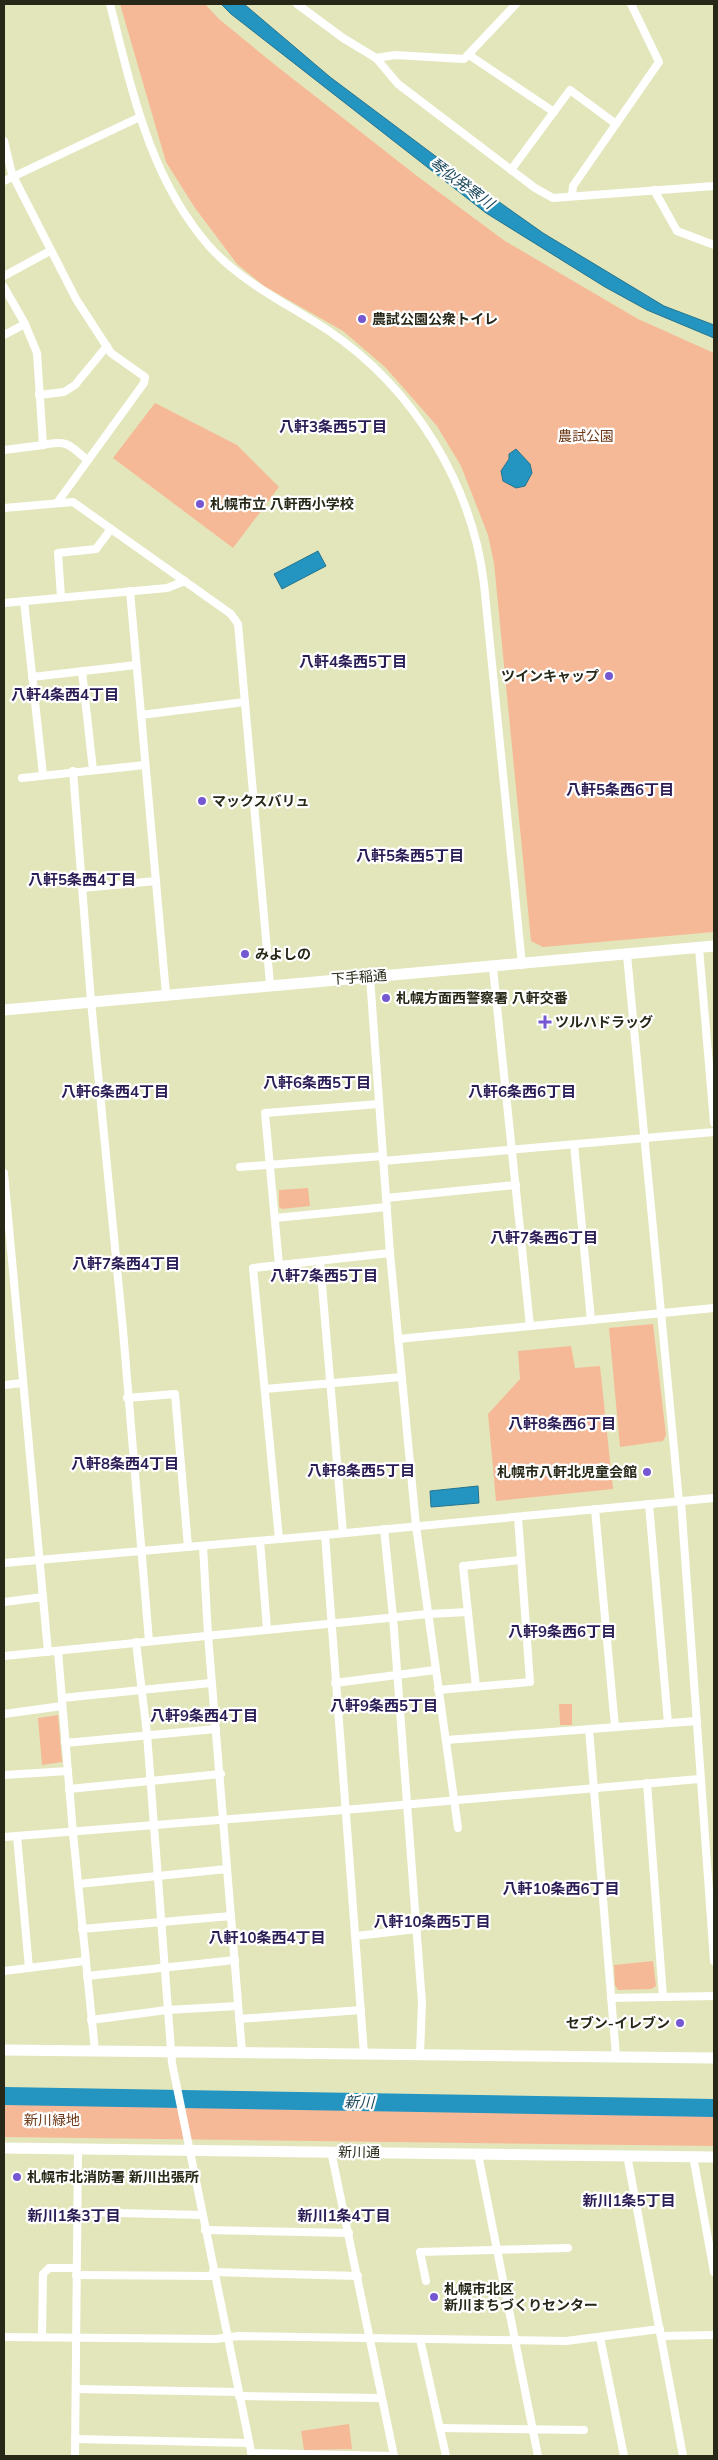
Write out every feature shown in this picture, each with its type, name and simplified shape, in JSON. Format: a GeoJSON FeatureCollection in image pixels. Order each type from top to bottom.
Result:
{"type":"FeatureCollection","features":[{"type":"Feature","properties":{"kind":"street"},"geometry":{"type":"LineString","coordinates":[[110,4],[140,116],[154,159],[190,221],[210,246],[232,268],[252,284],[329,332],[353,350],[395,388],[423,423],[471,518],[481,557],[522,965]]}},
{"type":"Feature","properties":{"kind":"street"},"geometry":{"type":"LineString","coordinates":[[296,4],[343,38],[376,58],[398,84],[511,170],[553,198],[714,186]]}},
{"type":"Feature","properties":{"kind":"street"},"geometry":{"type":"LineString","coordinates":[[376,58],[395,55],[464,60],[516,4]]}},
{"type":"Feature","properties":{"kind":"street"},"geometry":{"type":"LineString","coordinates":[[572,196],[573,186],[659,62],[631,4]]}},
{"type":"Feature","properties":{"kind":"street"},"geometry":{"type":"LineString","coordinates":[[469,55],[554,112]]}},
{"type":"Feature","properties":{"kind":"street"},"geometry":{"type":"LineString","coordinates":[[511,170],[570,90],[616,124]]}},
{"type":"Feature","properties":{"kind":"street"},"geometry":{"type":"LineString","coordinates":[[4,181],[140,116]]}},
{"type":"Feature","properties":{"kind":"street"},"geometry":{"type":"LineString","coordinates":[[4,141],[13,176],[50,252],[76,299],[112,353],[145,377],[144,383],[57,504]]}},
{"type":"Feature","properties":{"kind":"street"},"geometry":{"type":"LineString","coordinates":[[654,190],[677,231],[714,245]]}},
{"type":"Feature","properties":{"kind":"street"},"geometry":{"type":"LineString","coordinates":[[4,276],[50,252]]}},
{"type":"Feature","properties":{"kind":"street"},"geometry":{"type":"LineString","coordinates":[[4,287],[25,324],[37,353],[43,445]]}},
{"type":"Feature","properties":{"kind":"street"},"geometry":{"type":"LineString","coordinates":[[4,335],[25,324]]}},
{"type":"Feature","properties":{"kind":"street"},"geometry":{"type":"LineString","coordinates":[[39,394],[64,392],[75,385],[107,346]]}},
{"type":"Feature","properties":{"kind":"street"},"geometry":{"type":"LineString","coordinates":[[4,450],[60,441],[69,444],[87,460]]}},
{"type":"Feature","properties":{"kind":"street"},"geometry":{"type":"LineString","coordinates":[[4,508],[73,502],[230,614],[238,624],[270,984]]}},
{"type":"Feature","properties":{"kind":"street"},"geometry":{"type":"LineString","coordinates":[[61,597],[58,552],[96,548],[111,528]]}},
{"type":"Feature","properties":{"kind":"street"},"geometry":{"type":"LineString","coordinates":[[4,603],[166,588],[185,581]]}},
{"type":"Feature","properties":{"kind":"street"},"geometry":{"type":"LineString","coordinates":[[130,591],[166,994]]}},
{"type":"Feature","properties":{"kind":"street"},"geometry":{"type":"LineString","coordinates":[[24,601],[43,775]]}},
{"type":"Feature","properties":{"kind":"street"},"geometry":{"type":"LineString","coordinates":[[32,677],[136,665]]}},
{"type":"Feature","properties":{"kind":"street"},"geometry":{"type":"LineString","coordinates":[[82,671],[93,770]]}},
{"type":"Feature","properties":{"kind":"street"},"geometry":{"type":"LineString","coordinates":[[141,715],[245,702]]}},
{"type":"Feature","properties":{"kind":"street"},"geometry":{"type":"LineString","coordinates":[[22,778],[73,771],[145,765]]}},
{"type":"Feature","properties":{"kind":"street"},"geometry":{"type":"LineString","coordinates":[[73,771],[90,1001],[123,1330],[127,1398],[149,1641]]}},
{"type":"Feature","properties":{"kind":"street"},"geometry":{"type":"LineString","coordinates":[[82,888],[156,881]]}},
{"type":"Feature","properties":{"kind":"street","name":"下手稲通"},"geometry":{"type":"LineString","coordinates":[[4,1010],[270,984],[493,968],[714,946]]}},
{"type":"Feature","properties":{"kind":"street"},"geometry":{"type":"LineString","coordinates":[[699,948],[714,1123]]}},
{"type":"Feature","properties":{"kind":"street"},"geometry":{"type":"LineString","coordinates":[[627,955],[680,1501],[714,1961]]}},
{"type":"Feature","properties":{"kind":"street"},"geometry":{"type":"LineString","coordinates":[[493,968],[530,1326]]}},
{"type":"Feature","properties":{"kind":"street"},"geometry":{"type":"LineString","coordinates":[[370,977],[390,1253],[416,1526],[458,1828]]}},
{"type":"Feature","properties":{"kind":"street"},"geometry":{"type":"LineString","coordinates":[[279,1265],[265,1113],[379,1104]]}},
{"type":"Feature","properties":{"kind":"street"},"geometry":{"type":"LineString","coordinates":[[240,1167],[512,1150],[714,1132]]}},
{"type":"Feature","properties":{"kind":"street"},"geometry":{"type":"LineString","coordinates":[[574,1145],[591,1320]]}},
{"type":"Feature","properties":{"kind":"street"},"geometry":{"type":"LineString","coordinates":[[4,1173],[48,1652]]}},
{"type":"Feature","properties":{"kind":"street"},"geometry":{"type":"LineString","coordinates":[[275,1218],[516,1185]]}},
{"type":"Feature","properties":{"kind":"street"},"geometry":{"type":"LineString","coordinates":[[279,1539],[253,1268],[390,1253]]}},
{"type":"Feature","properties":{"kind":"street"},"geometry":{"type":"LineString","coordinates":[[320,1261],[343,1533]]}},
{"type":"Feature","properties":{"kind":"street"},"geometry":{"type":"LineString","coordinates":[[398,1339],[714,1308]]}},
{"type":"Feature","properties":{"kind":"street"},"geometry":{"type":"LineString","coordinates":[[265,1389],[402,1377]]}},
{"type":"Feature","properties":{"kind":"street"},"geometry":{"type":"LineString","coordinates":[[4,1385],[23,1384]]}},
{"type":"Feature","properties":{"kind":"street"},"geometry":{"type":"LineString","coordinates":[[127,1398],[175,1394],[188,1547]]}},
{"type":"Feature","properties":{"kind":"street"},"geometry":{"type":"LineString","coordinates":[[4,1563],[384,1530],[714,1498]]}},
{"type":"Feature","properties":{"kind":"street"},"geometry":{"type":"LineString","coordinates":[[648,1504],[668,1723]]}},
{"type":"Feature","properties":{"kind":"street"},"geometry":{"type":"LineString","coordinates":[[595,1509],[615,1727]]}},
{"type":"Feature","properties":{"kind":"street"},"geometry":{"type":"LineString","coordinates":[[438,1690],[530,1682],[518,1517]]}},
{"type":"Feature","properties":{"kind":"street"},"geometry":{"type":"LineString","coordinates":[[384,1530],[393,1617],[417,1929],[422,2003],[420,2054]]}},
{"type":"Feature","properties":{"kind":"street"},"geometry":{"type":"LineString","coordinates":[[325,1535],[344,1810],[356,1936],[364,2054]]}},
{"type":"Feature","properties":{"kind":"street"},"geometry":{"type":"LineString","coordinates":[[260,1541],[267,1629]]}},
{"type":"Feature","properties":{"kind":"street"},"geometry":{"type":"LineString","coordinates":[[203,1546],[211,1683],[221,1774],[242,2052]]}},
{"type":"Feature","properties":{"kind":"street"},"geometry":{"type":"LineString","coordinates":[[476,1687],[463,1566],[521,1560]]}},
{"type":"Feature","properties":{"kind":"street"},"geometry":{"type":"LineString","coordinates":[[4,1602],[43,1597]]}},
{"type":"Feature","properties":{"kind":"street"},"geometry":{"type":"LineString","coordinates":[[4,1656],[393,1617],[468,1612]]}},
{"type":"Feature","properties":{"kind":"street"},"geometry":{"type":"LineString","coordinates":[[136,1642],[147,1734],[152,1824],[171,2057],[251,2455],[394,2456],[331,2151]]}},
{"type":"Feature","properties":{"kind":"street"},"geometry":{"type":"LineString","coordinates":[[58,1651],[69,1790],[94,2051]]}},
{"type":"Feature","properties":{"kind":"street"},"geometry":{"type":"LineString","coordinates":[[336,1683],[435,1670]]}},
{"type":"Feature","properties":{"kind":"street"},"geometry":{"type":"LineString","coordinates":[[4,1714],[141,1689],[211,1683]]}},
{"type":"Feature","properties":{"kind":"street"},"geometry":{"type":"LineString","coordinates":[[446,1740],[697,1721]]}},
{"type":"Feature","properties":{"kind":"street"},"geometry":{"type":"LineString","coordinates":[[65,1743],[216,1729]]}},
{"type":"Feature","properties":{"kind":"street"},"geometry":{"type":"LineString","coordinates":[[589,1729],[616,2056]]}},
{"type":"Feature","properties":{"kind":"street"},"geometry":{"type":"LineString","coordinates":[[4,1775],[68,1770]]}},
{"type":"Feature","properties":{"kind":"street"},"geometry":{"type":"LineString","coordinates":[[69,1790],[221,1774]]}},
{"type":"Feature","properties":{"kind":"street"},"geometry":{"type":"LineString","coordinates":[[4,1837],[344,1810],[699,1778]]}},
{"type":"Feature","properties":{"kind":"street"},"geometry":{"type":"LineString","coordinates":[[646,1783],[663,1997]]}},
{"type":"Feature","properties":{"kind":"street"},"geometry":{"type":"LineString","coordinates":[[17,1836],[29,1968]]}},
{"type":"Feature","properties":{"kind":"street"},"geometry":{"type":"LineString","coordinates":[[78,1884],[227,1869]]}},
{"type":"Feature","properties":{"kind":"street"},"geometry":{"type":"LineString","coordinates":[[82,1929],[231,1916]]}},
{"type":"Feature","properties":{"kind":"street"},"geometry":{"type":"LineString","coordinates":[[356,1936],[417,1929]]}},
{"type":"Feature","properties":{"kind":"street"},"geometry":{"type":"LineString","coordinates":[[87,1976],[164,1966],[235,1960]]}},
{"type":"Feature","properties":{"kind":"street"},"geometry":{"type":"LineString","coordinates":[[4,1971],[85,1961]]}},
{"type":"Feature","properties":{"kind":"street"},"geometry":{"type":"LineString","coordinates":[[611,1998],[714,1996]]}},
{"type":"Feature","properties":{"kind":"street"},"geometry":{"type":"LineString","coordinates":[[91,2020],[167,2010],[238,2006]]}},
{"type":"Feature","properties":{"kind":"street"},"geometry":{"type":"LineString","coordinates":[[240,2018],[361,2010]]}},
{"type":"Feature","properties":{"kind":"street"},"geometry":{"type":"LineString","coordinates":[[4,2050],[94,2051],[171,2057],[242,2052],[714,2058]]}},
{"type":"Feature","properties":{"kind":"street","name":"新川通"},"geometry":{"type":"LineString","coordinates":[[4,2148],[714,2157]]}},
{"type":"Feature","properties":{"kind":"street"},"geometry":{"type":"LineString","coordinates":[[75,2456],[78,2148]]}},
{"type":"Feature","properties":{"kind":"street"},"geometry":{"type":"LineString","coordinates":[[478,2154],[538,2456]]}},
{"type":"Feature","properties":{"kind":"street"},"geometry":{"type":"LineString","coordinates":[[627,2155],[683,2456]]}},
{"type":"Feature","properties":{"kind":"street"},"geometry":{"type":"LineString","coordinates":[[693,2156],[714,2272]]}},
{"type":"Feature","properties":{"kind":"street"},"geometry":{"type":"LineString","coordinates":[[78,2212],[202,2215]]}},
{"type":"Feature","properties":{"kind":"street"},"geometry":{"type":"LineString","coordinates":[[205,2230],[349,2233]]}},
{"type":"Feature","properties":{"kind":"street"},"geometry":{"type":"LineString","coordinates":[[426,2281],[420,2252],[568,2248]]}},
{"type":"Feature","properties":{"kind":"street"},"geometry":{"type":"LineString","coordinates":[[42,2337],[43,2274],[48,2268],[76,2272],[358,2276]]}},
{"type":"Feature","properties":{"kind":"street"},"geometry":{"type":"LineString","coordinates":[[4,2337],[238,2336],[566,2341],[660,2332],[714,2335]]}},
{"type":"Feature","properties":{"kind":"street"},"geometry":{"type":"LineString","coordinates":[[600,2337],[624,2456]]}},
{"type":"Feature","properties":{"kind":"street"},"geometry":{"type":"LineString","coordinates":[[420,2339],[446,2456]]}},
{"type":"Feature","properties":{"kind":"street"},"geometry":{"type":"LineString","coordinates":[[76,2389],[382,2398]]}},
{"type":"Feature","properties":{"kind":"street"},"geometry":{"type":"LineString","coordinates":[[440,2428],[584,2430]]}},
{"type":"Feature","properties":{"kind":"street"},"geometry":{"type":"LineString","coordinates":[[75,2439],[249,2443]]}},
{"type":"Feature","properties":{"kind":"green space","name":"農試公園"},"geometry":{"type":"Polygon","coordinates":[[[120,4],[205,4],[219,19],[274,64],[417,176],[505,241],[638,319],[714,353],[714,932],[543,947],[531,941],[494,563],[488,535],[461,466],[437,426],[385,367],[343,331],[264,286],[237,264],[195,208],[166,162],[120,4]]]}},
{"type":"Feature","properties":{"kind":"green space"},"geometry":{"type":"Polygon","coordinates":[[[155,403],[237,445],[279,487],[233,548],[113,458],[155,403]]]}},
{"type":"Feature","properties":{"kind":"green space"},"geometry":{"type":"Polygon","coordinates":[[[308,1188],[310,1206],[282,1209],[279,1207],[279,1190],[308,1188]]]}},
{"type":"Feature","properties":{"kind":"green space"},"geometry":{"type":"Polygon","coordinates":[[[653,1324],[666,1435],[663,1441],[620,1447],[609,1328],[653,1324]]]}},
{"type":"Feature","properties":{"kind":"green space"},"geometry":{"type":"Polygon","coordinates":[[[571,1346],[575,1368],[600,1366],[613,1489],[496,1501],[488,1414],[520,1379],[518,1351],[571,1346]]]}},
{"type":"Feature","properties":{"kind":"green space"},"geometry":{"type":"Polygon","coordinates":[[[559,1704],[572,1704],[572,1725],[560,1725],[559,1704]]]}},
{"type":"Feature","properties":{"kind":"green space"},"geometry":{"type":"Polygon","coordinates":[[[58,1715],[62,1762],[42,1765],[38,1718],[58,1715]]]}},
{"type":"Feature","properties":{"kind":"green space"},"geometry":{"type":"Polygon","coordinates":[[[653,1961],[656,1986],[651,1989],[618,1990],[615,1985],[614,1965],[653,1961]]]}},
{"type":"Feature","properties":{"kind":"green space","name":"新川緑地"},"geometry":{"type":"Polygon","coordinates":[[[4,2102],[714,2111],[714,2146],[4,2137],[4,2102]]]}},
{"type":"Feature","properties":{"kind":"green space"},"geometry":{"type":"Polygon","coordinates":[[[349,2424],[352,2449],[304,2450],[301,2431],[349,2424]]]}},
{"type":"Feature","properties":{"kind":"water","name":"琴似発寒川"},"geometry":{"type":"Polygon","coordinates":[[[221,4],[244,4],[330,77],[454,170],[543,233],[664,306],[714,325],[714,338],[647,310],[605,287],[486,213],[231,14],[221,4]]]}},
{"type":"Feature","properties":{"kind":"water"},"geometry":{"type":"Polygon","coordinates":[[[516,449],[530,464],[532,473],[525,486],[516,488],[503,481],[501,471],[509,459],[509,454],[516,449]]]}},
{"type":"Feature","properties":{"kind":"water"},"geometry":{"type":"Polygon","coordinates":[[[318,551],[326,566],[282,589],[274,574],[318,551]]]}},
{"type":"Feature","properties":{"kind":"water"},"geometry":{"type":"Polygon","coordinates":[[[478,1486],[479,1503],[431,1507],[430,1491],[478,1486]]]}},
{"type":"Feature","properties":{"kind":"waterway","name":"新川"},"geometry":{"type":"LineString","coordinates":[[4,2096],[714,2108]]}},
{"type":"Feature","properties":{"kind":"place","name":"農試公園公衆トイレ"},"geometry":{"type":"Point","coordinates":[362,319]}},
{"type":"Feature","properties":{"kind":"place","name":"札幌市立 八軒西小学校"},"geometry":{"type":"Point","coordinates":[200,504]}},
{"type":"Feature","properties":{"kind":"place","name":"ツインキャップ"},"geometry":{"type":"Point","coordinates":[609,676]}},
{"type":"Feature","properties":{"kind":"place","name":"マックスバリュ"},"geometry":{"type":"Point","coordinates":[202,801]}},
{"type":"Feature","properties":{"kind":"place","name":"みよしの"},"geometry":{"type":"Point","coordinates":[245,954]}},
{"type":"Feature","properties":{"kind":"place","name":"札幌方面西警察署 八軒交番"},"geometry":{"type":"Point","coordinates":[386,998]}},
{"type":"Feature","properties":{"kind":"place","name":"ツルハドラッグ"},"geometry":{"type":"Point","coordinates":[545,1022]}},
{"type":"Feature","properties":{"kind":"place","name":"札幌市八軒北児童会館"},"geometry":{"type":"Point","coordinates":[647,1472]}},
{"type":"Feature","properties":{"kind":"place","name":"セブン-イレブン"},"geometry":{"type":"Point","coordinates":[680,2023]}},
{"type":"Feature","properties":{"kind":"place","name":"札幌市北消防署 新川出張所"},"geometry":{"type":"Point","coordinates":[17,2177]}},
{"type":"Feature","properties":{"kind":"place","name":"札幌市北区 新川まちづくりセンター"},"geometry":{"type":"Point","coordinates":[434,2297]}},
{"type":"Feature","properties":{"kind":"district","name":"八軒3条西5丁目"},"geometry":{"type":"Point","coordinates":[333,426]}},
{"type":"Feature","properties":{"kind":"district","name":"八軒4条西5丁目"},"geometry":{"type":"Point","coordinates":[353,661]}},
{"type":"Feature","properties":{"kind":"district","name":"八軒4条西4丁目"},"geometry":{"type":"Point","coordinates":[65,694]}},
{"type":"Feature","properties":{"kind":"district","name":"八軒5条西6丁目"},"geometry":{"type":"Point","coordinates":[620,789]}},
{"type":"Feature","properties":{"kind":"district","name":"八軒5条西5丁目"},"geometry":{"type":"Point","coordinates":[410,855]}},
{"type":"Feature","properties":{"kind":"district","name":"八軒5条西4丁目"},"geometry":{"type":"Point","coordinates":[82,879]}},
{"type":"Feature","properties":{"kind":"district","name":"八軒6条西5丁目"},"geometry":{"type":"Point","coordinates":[317,1082]}},
{"type":"Feature","properties":{"kind":"district","name":"八軒6条西4丁目"},"geometry":{"type":"Point","coordinates":[115,1091]}},
{"type":"Feature","properties":{"kind":"district","name":"八軒6条西6丁目"},"geometry":{"type":"Point","coordinates":[522,1091]}},
{"type":"Feature","properties":{"kind":"district","name":"八軒7条西6丁目"},"geometry":{"type":"Point","coordinates":[544,1237]}},
{"type":"Feature","properties":{"kind":"district","name":"八軒7条西4丁目"},"geometry":{"type":"Point","coordinates":[126,1263]}},
{"type":"Feature","properties":{"kind":"district","name":"八軒7条西5丁目"},"geometry":{"type":"Point","coordinates":[324,1275]}},
{"type":"Feature","properties":{"kind":"district","name":"八軒8条西6丁目"},"geometry":{"type":"Point","coordinates":[562,1423]}},
{"type":"Feature","properties":{"kind":"district","name":"八軒8条西4丁目"},"geometry":{"type":"Point","coordinates":[125,1463]}},
{"type":"Feature","properties":{"kind":"district","name":"八軒8条西5丁目"},"geometry":{"type":"Point","coordinates":[361,1470]}},
{"type":"Feature","properties":{"kind":"district","name":"八軒9条西6丁目"},"geometry":{"type":"Point","coordinates":[562,1631]}},
{"type":"Feature","properties":{"kind":"district","name":"八軒9条西5丁目"},"geometry":{"type":"Point","coordinates":[384,1705]}},
{"type":"Feature","properties":{"kind":"district","name":"八軒9条西4丁目"},"geometry":{"type":"Point","coordinates":[204,1715]}},
{"type":"Feature","properties":{"kind":"district","name":"八軒10条西6丁目"},"geometry":{"type":"Point","coordinates":[561,1888]}},
{"type":"Feature","properties":{"kind":"district","name":"八軒10条西5丁目"},"geometry":{"type":"Point","coordinates":[432,1921]}},
{"type":"Feature","properties":{"kind":"district","name":"八軒10条西4丁目"},"geometry":{"type":"Point","coordinates":[267,1937]}},
{"type":"Feature","properties":{"kind":"district","name":"新川1条5丁目"},"geometry":{"type":"Point","coordinates":[629,2200]}},
{"type":"Feature","properties":{"kind":"district","name":"新川1条3丁目"},"geometry":{"type":"Point","coordinates":[74,2215]}},
{"type":"Feature","properties":{"kind":"district","name":"新川1条4丁目"},"geometry":{"type":"Point","coordinates":[344,2215]}}]}
